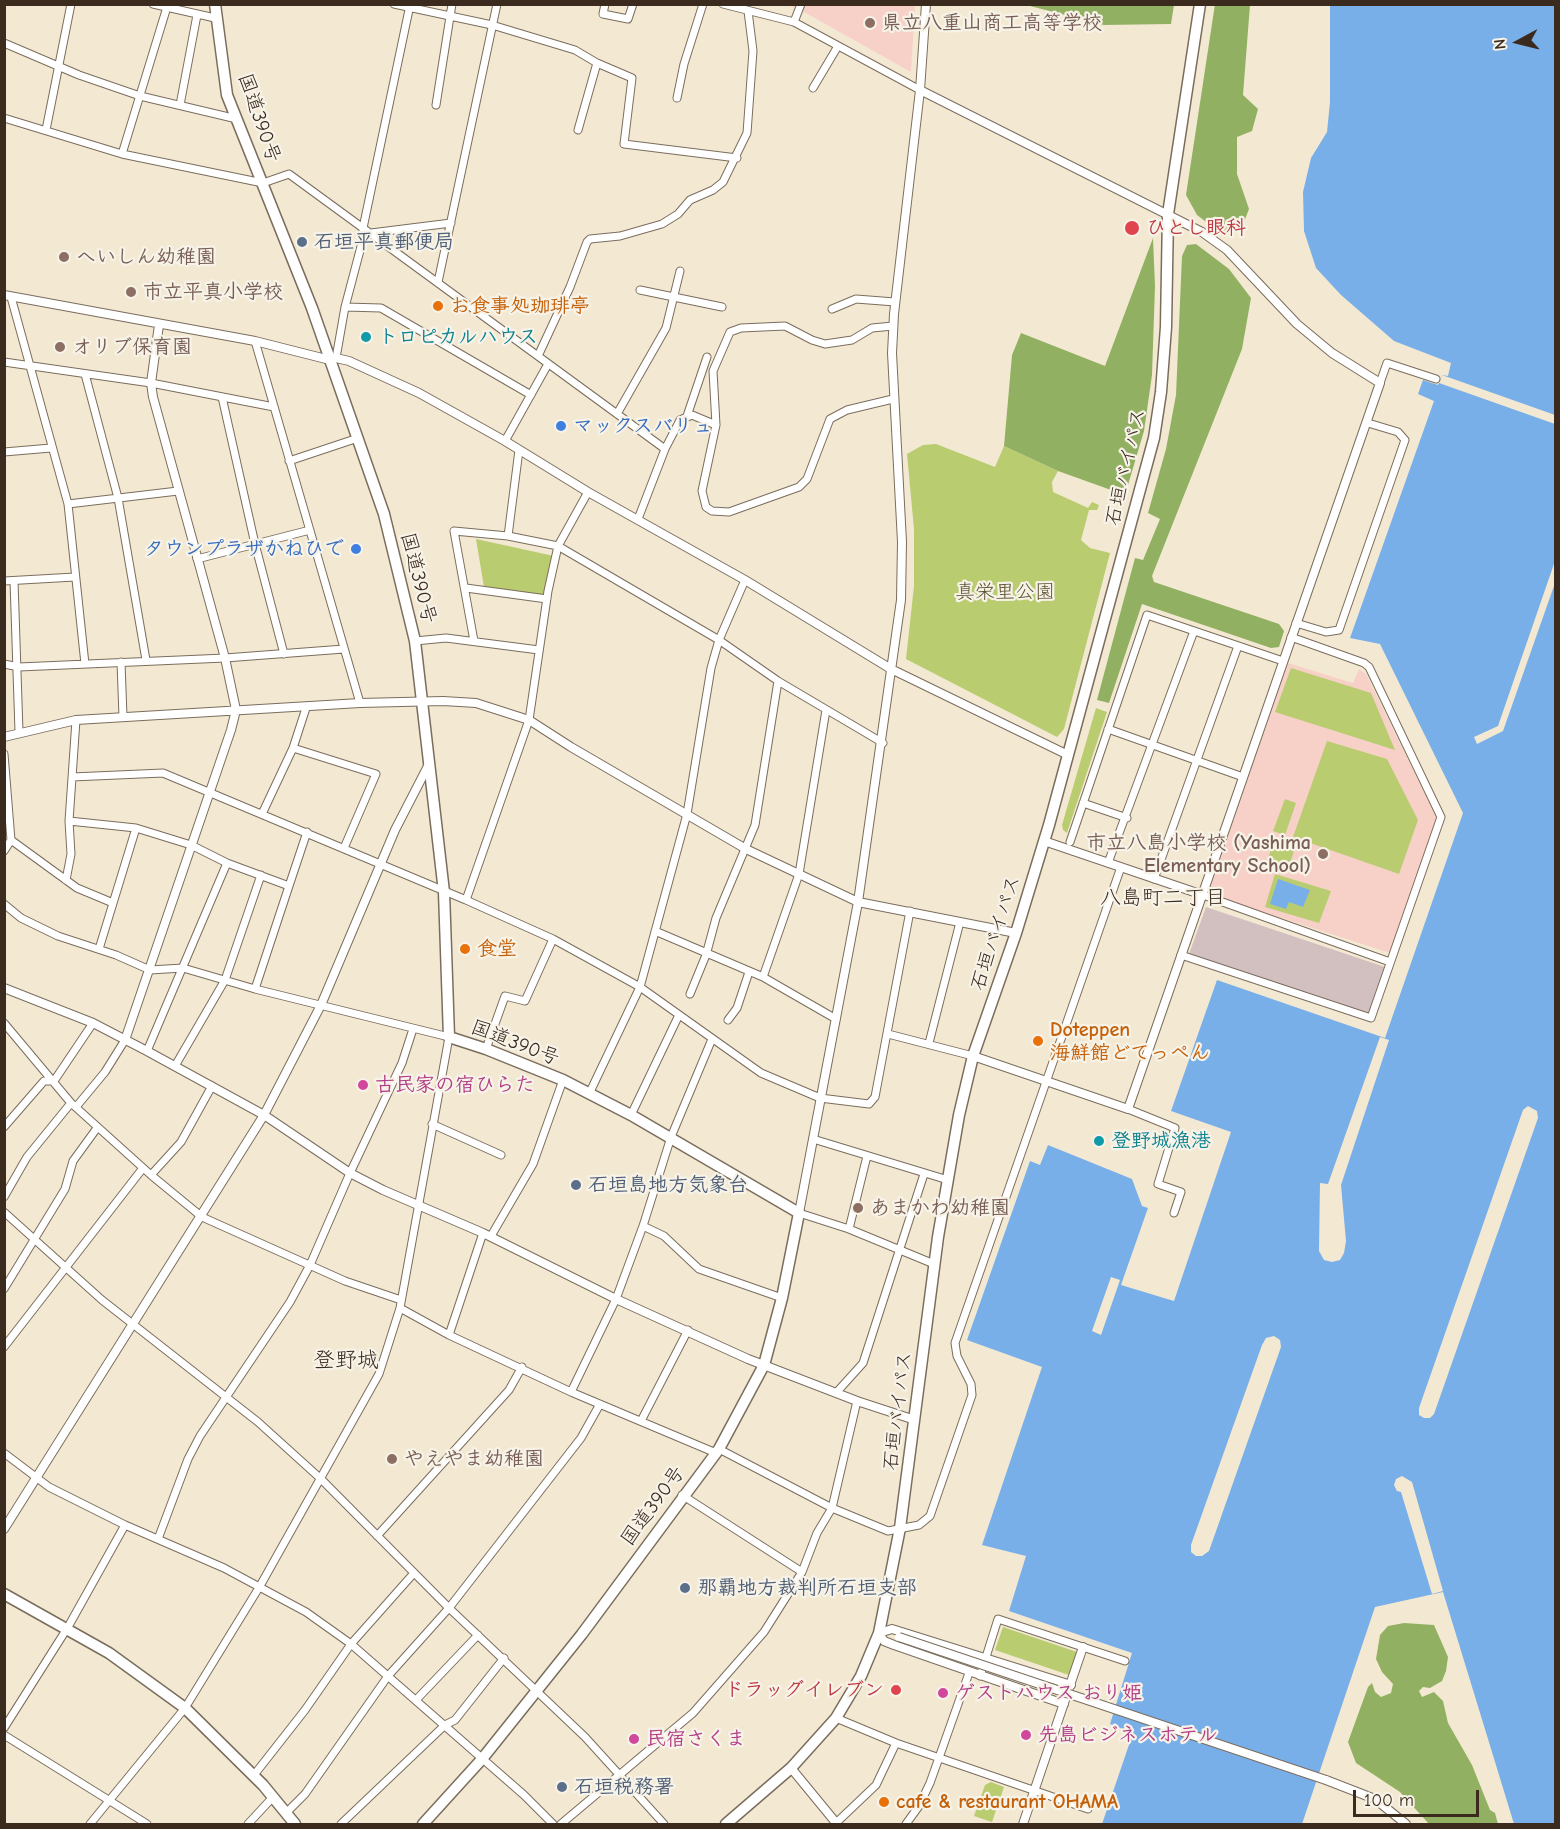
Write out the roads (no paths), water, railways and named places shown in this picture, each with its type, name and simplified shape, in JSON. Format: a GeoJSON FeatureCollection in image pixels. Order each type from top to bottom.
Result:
{"type":"FeatureCollection","features":[{"type":"Feature","properties":{"kind":"main road","name":"国道390号"},"geometry":{"type":"LineString","coordinates":[[215,4],[215,18],[228,95],[333,359],[384,514],[415,641],[444,892],[449,1037],[486,1049],[563,1080],[671,1137],[800,1213],[782,1299],[764,1365],[717,1451],[682,1495],[582,1634],[536,1688],[482,1759],[423,1824]]}},
{"type":"Feature","properties":{"kind":"main road","name":"石垣バイパス"},"geometry":{"type":"LineString","coordinates":[[726,1824],[791,1768],[836,1718],[861,1676],[879,1633],[900,1528],[934,1264],[959,1114],[973,1056],[1016,933],[1044,841],[1154,438],[1161,392],[1166,327],[1168,214],[1200,4]]}},
{"type":"Feature","properties":{"kind":"main road"},"geometry":{"type":"LineString","coordinates":[[4,1594],[68,1627],[109,1653],[185,1708],[254,1775],[295,1824]]}},
{"type":"Feature","properties":{"kind":"street"},"geometry":{"type":"LineString","coordinates":[[46,130],[71,4]]}},
{"type":"Feature","properties":{"kind":"street"},"geometry":{"type":"LineString","coordinates":[[153,4],[215,18]]}},
{"type":"Feature","properties":{"kind":"street"},"geometry":{"type":"LineString","coordinates":[[394,4],[492,25],[575,50],[597,63],[632,78],[624,144],[737,158]]}},
{"type":"Feature","properties":{"kind":"street"},"geometry":{"type":"LineString","coordinates":[[436,105],[452,4]]}},
{"type":"Feature","properties":{"kind":"street"},"geometry":{"type":"LineString","coordinates":[[438,282],[497,4]]}},
{"type":"Feature","properties":{"kind":"street"},"geometry":{"type":"LineString","coordinates":[[605,4],[603,14],[628,19],[633,4]]}},
{"type":"Feature","properties":{"kind":"street"},"geometry":{"type":"LineString","coordinates":[[677,98],[684,64],[703,4]]}},
{"type":"Feature","properties":{"kind":"street"},"geometry":{"type":"LineString","coordinates":[[723,4],[794,22],[920,90],[1202,232],[1227,250],[1297,324],[1332,353],[1380,383]]}},
{"type":"Feature","properties":{"kind":"street"},"geometry":{"type":"LineString","coordinates":[[794,22],[801,4]]}},
{"type":"Feature","properties":{"kind":"street"},"geometry":{"type":"LineString","coordinates":[[926,4],[920,90],[893,326],[893,399],[902,553],[901,600],[883,743],[858,902],[800,1213],[849,1229],[934,1264]]}},
{"type":"Feature","properties":{"kind":"street"},"geometry":{"type":"LineString","coordinates":[[333,359],[363,239],[363,228],[410,6]]}},
{"type":"Feature","properties":{"kind":"street"},"geometry":{"type":"LineString","coordinates":[[122,154],[167,7]]}},
{"type":"Feature","properties":{"kind":"street"},"geometry":{"type":"LineString","coordinates":[[538,356],[570,287],[587,242],[595,238],[620,236],[662,224],[678,214],[690,200],[713,190],[723,182],[747,134],[753,51],[748,10]]}},
{"type":"Feature","properties":{"kind":"street"},"geometry":{"type":"LineString","coordinates":[[180,105],[197,15]]}},
{"type":"Feature","properties":{"kind":"street"},"geometry":{"type":"LineString","coordinates":[[4,43],[58,66],[140,96],[237,119]]}},
{"type":"Feature","properties":{"kind":"street"},"geometry":{"type":"LineString","coordinates":[[813,88],[838,46]]}},
{"type":"Feature","properties":{"kind":"street"},"geometry":{"type":"LineString","coordinates":[[578,130],[597,63]]}},
{"type":"Feature","properties":{"kind":"street"},"geometry":{"type":"LineString","coordinates":[[4,118],[122,154],[263,183],[289,174],[665,449]]}},
{"type":"Feature","properties":{"kind":"street"},"geometry":{"type":"LineString","coordinates":[[371,233],[452,224]]}},
{"type":"Feature","properties":{"kind":"street"},"geometry":{"type":"LineString","coordinates":[[617,414],[666,328],[680,271]]}},
{"type":"Feature","properties":{"kind":"street"},"geometry":{"type":"LineString","coordinates":[[640,290],[722,308]]}},
{"type":"Feature","properties":{"kind":"street"},"geometry":{"type":"LineString","coordinates":[[86,664],[68,504],[8,296],[255,341],[349,361],[419,393],[505,441],[588,492],[745,580],[891,669],[1066,754]]}},
{"type":"Feature","properties":{"kind":"street"},"geometry":{"type":"LineString","coordinates":[[832,309],[856,299],[895,302]]}},
{"type":"Feature","properties":{"kind":"street"},"geometry":{"type":"LineString","coordinates":[[345,307],[381,308],[531,395]]}},
{"type":"Feature","properties":{"kind":"street"},"geometry":{"type":"LineString","coordinates":[[4,1197],[27,1157],[105,1072],[125,1040],[236,710],[225,658],[178,491],[151,383],[159,325]]}},
{"type":"Feature","properties":{"kind":"street"},"geometry":{"type":"LineString","coordinates":[[893,326],[872,328],[852,340],[825,344],[785,326],[741,328],[730,332],[713,371],[716,424],[702,491],[706,507],[721,513],[805,483],[830,419],[847,410],[893,399]]}},
{"type":"Feature","properties":{"kind":"street"},"geometry":{"type":"LineString","coordinates":[[255,341],[360,703]]}},
{"type":"Feature","properties":{"kind":"street"},"geometry":{"type":"LineString","coordinates":[[638,519],[676,425],[687,416],[707,357]]}},
{"type":"Feature","properties":{"kind":"street"},"geometry":{"type":"LineString","coordinates":[[4,362],[151,383],[274,407]]}},
{"type":"Feature","properties":{"kind":"street"},"geometry":{"type":"LineString","coordinates":[[505,441],[548,363]]}},
{"type":"Feature","properties":{"kind":"street"},"geometry":{"type":"LineString","coordinates":[[1128,1109],[1387,363],[1436,379]]}},
{"type":"Feature","properties":{"kind":"street"},"geometry":{"type":"LineString","coordinates":[[85,374],[118,498],[146,660]]}},
{"type":"Feature","properties":{"kind":"street"},"geometry":{"type":"LineString","coordinates":[[222,397],[255,544],[284,654]]}},
{"type":"Feature","properties":{"kind":"street"},"geometry":{"type":"LineString","coordinates":[[687,416],[696,416],[716,424]]}},
{"type":"Feature","properties":{"kind":"street"},"geometry":{"type":"LineString","coordinates":[[1296,622],[1326,632],[1339,630],[1405,440],[1398,432],[1368,423]]}},
{"type":"Feature","properties":{"kind":"street"},"geometry":{"type":"LineString","coordinates":[[289,461],[358,438]]}},
{"type":"Feature","properties":{"kind":"street"},"geometry":{"type":"LineString","coordinates":[[4,452],[51,448]]}},
{"type":"Feature","properties":{"kind":"street"},"geometry":{"type":"LineString","coordinates":[[508,536],[519,450]]}},
{"type":"Feature","properties":{"kind":"street"},"geometry":{"type":"LineString","coordinates":[[68,504],[178,491]]}},
{"type":"Feature","properties":{"kind":"street"},"geometry":{"type":"LineString","coordinates":[[466,900],[529,720],[547,599],[558,546],[588,492]]}},
{"type":"Feature","properties":{"kind":"street"},"geometry":{"type":"LineString","coordinates":[[198,559],[310,530]]}},
{"type":"Feature","properties":{"kind":"street"},"geometry":{"type":"LineString","coordinates":[[474,641],[454,531],[508,536],[558,546],[718,640],[778,681],[883,743]]}},
{"type":"Feature","properties":{"kind":"street"},"geometry":{"type":"LineString","coordinates":[[4,581],[75,577]]}},
{"type":"Feature","properties":{"kind":"street"},"geometry":{"type":"LineString","coordinates":[[589,1094],[639,987],[687,814],[711,668],[718,640],[745,580]]}},
{"type":"Feature","properties":{"kind":"street"},"geometry":{"type":"LineString","coordinates":[[14,581],[19,667],[19,732]]}},
{"type":"Feature","properties":{"kind":"street"},"geometry":{"type":"LineString","coordinates":[[466,588],[547,599]]}},
{"type":"Feature","properties":{"kind":"street"},"geometry":{"type":"LineString","coordinates":[[1070,842],[1147,615],[1283,661]]}},
{"type":"Feature","properties":{"kind":"street"},"geometry":{"type":"LineString","coordinates":[[1108,863],[1127,818],[1194,631]]}},
{"type":"Feature","properties":{"kind":"street"},"geometry":{"type":"LineString","coordinates":[[1181,956],[1371,1018],[1440,812],[1370,668],[1364,663],[1291,637]]}},
{"type":"Feature","properties":{"kind":"street"},"geometry":{"type":"LineString","coordinates":[[415,641],[446,638],[539,650]]}},
{"type":"Feature","properties":{"kind":"street"},"geometry":{"type":"LineString","coordinates":[[1154,879],[1238,646]]}},
{"type":"Feature","properties":{"kind":"street"},"geometry":{"type":"LineString","coordinates":[[4,664],[19,667],[225,658],[344,649]]}},
{"type":"Feature","properties":{"kind":"street"},"geometry":{"type":"LineString","coordinates":[[121,662],[123,717]]}},
{"type":"Feature","properties":{"kind":"street"},"geometry":{"type":"LineString","coordinates":[[690,994],[706,955],[716,918],[755,825],[778,681]]}},
{"type":"Feature","properties":{"kind":"street"},"geometry":{"type":"LineString","coordinates":[[4,736],[76,720],[360,703],[423,703],[442,700],[476,703],[529,720],[746,849],[858,902],[1016,933]]}},
{"type":"Feature","properties":{"kind":"street"},"geometry":{"type":"LineString","coordinates":[[262,813],[293,748],[306,708]]}},
{"type":"Feature","properties":{"kind":"street"},"geometry":{"type":"LineString","coordinates":[[763,977],[798,874],[826,710]]}},
{"type":"Feature","properties":{"kind":"street"},"geometry":{"type":"LineString","coordinates":[[66,880],[71,854],[69,821],[76,720]]}},
{"type":"Feature","properties":{"kind":"street"},"geometry":{"type":"LineString","coordinates":[[1108,729],[1243,777]]}},
{"type":"Feature","properties":{"kind":"street"},"geometry":{"type":"LineString","coordinates":[[293,748],[376,774],[344,848]]}},
{"type":"Feature","properties":{"kind":"street"},"geometry":{"type":"LineString","coordinates":[[4,754],[5,798],[11,840],[4,851]]}},
{"type":"Feature","properties":{"kind":"street"},"geometry":{"type":"LineString","coordinates":[[4,1529],[264,1115],[321,1005],[380,863],[429,764]]}},
{"type":"Feature","properties":{"kind":"street"},"geometry":{"type":"LineString","coordinates":[[72,777],[163,773],[308,832],[553,939],[639,987],[678,1017],[761,1073],[820,1098],[869,1104],[875,1097],[910,912]]}},
{"type":"Feature","properties":{"kind":"street"},"geometry":{"type":"LineString","coordinates":[[1083,803],[1127,818]]}},
{"type":"Feature","properties":{"kind":"street"},"geometry":{"type":"LineString","coordinates":[[69,821],[136,828],[191,845],[227,863],[289,886]]}},
{"type":"Feature","properties":{"kind":"street"},"geometry":{"type":"LineString","coordinates":[[99,949],[136,828]]}},
{"type":"Feature","properties":{"kind":"street"},"geometry":{"type":"LineString","coordinates":[[255,989],[308,832]]}},
{"type":"Feature","properties":{"kind":"street"},"geometry":{"type":"LineString","coordinates":[[11,840],[77,888],[113,903]]}},
{"type":"Feature","properties":{"kind":"street"},"geometry":{"type":"LineString","coordinates":[[1044,841],[1390,962]]}},
{"type":"Feature","properties":{"kind":"street"},"geometry":{"type":"LineString","coordinates":[[147,1051],[227,863]]}},
{"type":"Feature","properties":{"kind":"street"},"geometry":{"type":"LineString","coordinates":[[4,1023],[74,1105],[97,1128],[202,1217],[401,1304],[449,1335],[522,1367],[571,1392],[717,1451],[832,1508],[888,1531],[919,1525],[930,1516],[972,1395],[971,1384],[957,1356],[956,1343],[1121,867]]}},
{"type":"Feature","properties":{"kind":"street"},"geometry":{"type":"LineString","coordinates":[[175,1066],[225,980],[261,875]]}},
{"type":"Feature","properties":{"kind":"street"},"geometry":{"type":"LineString","coordinates":[[4,904],[21,918],[58,936],[99,949],[150,970],[183,968],[255,989],[449,1037],[401,1304],[379,1374],[260,1586],[185,1708],[90,1824]]}},
{"type":"Feature","properties":{"kind":"street"},"geometry":{"type":"LineString","coordinates":[[929,1043],[960,922]]}},
{"type":"Feature","properties":{"kind":"street"},"geometry":{"type":"LineString","coordinates":[[655,931],[706,955],[763,977],[836,1018]]}},
{"type":"Feature","properties":{"kind":"street"},"geometry":{"type":"LineString","coordinates":[[486,1049],[505,996],[525,1001],[553,939]]}},
{"type":"Feature","properties":{"kind":"street"},"geometry":{"type":"LineString","coordinates":[[728,1020],[737,1008],[749,972]]}},
{"type":"Feature","properties":{"kind":"street"},"geometry":{"type":"LineString","coordinates":[[4,988],[93,1023],[264,1115],[350,1173],[487,1234],[615,1299],[764,1365],[857,1401],[915,1420]]}},
{"type":"Feature","properties":{"kind":"street"},"geometry":{"type":"LineString","coordinates":[[631,1115],[678,1017]]}},
{"type":"Feature","properties":{"kind":"street"},"geometry":{"type":"LineString","coordinates":[[54,1081],[93,1023]]}},
{"type":"Feature","properties":{"kind":"street"},"geometry":{"type":"LineString","coordinates":[[158,1539],[188,1459],[226,1396],[243,1375],[290,1302],[310,1265],[402,1063],[413,1029]]}},
{"type":"Feature","properties":{"kind":"street"},"geometry":{"type":"LineString","coordinates":[[888,1034],[973,1056],[1128,1109],[1175,1128],[1158,1184],[1181,1191],[1174,1213]]}},
{"type":"Feature","properties":{"kind":"street"},"geometry":{"type":"LineString","coordinates":[[571,1392],[615,1299],[643,1226],[671,1137],[712,1039]]}},
{"type":"Feature","properties":{"kind":"street"},"geometry":{"type":"LineString","coordinates":[[449,1335],[487,1234],[533,1164],[563,1080]]}},
{"type":"Feature","properties":{"kind":"street"},"geometry":{"type":"LineString","coordinates":[[4,1127],[44,1081],[54,1081]]}},
{"type":"Feature","properties":{"kind":"street"},"geometry":{"type":"LineString","coordinates":[[151,1175],[181,1142],[212,1086]]}},
{"type":"Feature","properties":{"kind":"street"},"geometry":{"type":"LineString","coordinates":[[432,1124],[501,1155]]}},
{"type":"Feature","properties":{"kind":"street"},"geometry":{"type":"LineString","coordinates":[[4,1288],[36,1240],[64,1189],[73,1161],[97,1128]]}},
{"type":"Feature","properties":{"kind":"street"},"geometry":{"type":"LineString","coordinates":[[813,1139],[948,1180]]}},
{"type":"Feature","properties":{"kind":"street"},"geometry":{"type":"LineString","coordinates":[[849,1229],[867,1156]]}},
{"type":"Feature","properties":{"kind":"street"},"geometry":{"type":"LineString","coordinates":[[4,1347],[68,1269],[143,1168]]}},
{"type":"Feature","properties":{"kind":"street"},"geometry":{"type":"LineString","coordinates":[[836,1393],[863,1363],[901,1252],[924,1174]]}},
{"type":"Feature","properties":{"kind":"street"},"geometry":{"type":"LineString","coordinates":[[4,1212],[134,1325],[258,1422],[321,1479],[449,1608],[536,1688],[664,1824]]}},
{"type":"Feature","properties":{"kind":"street"},"geometry":{"type":"LineString","coordinates":[[643,1226],[664,1236],[699,1269],[782,1299]]}},
{"type":"Feature","properties":{"kind":"street"},"geometry":{"type":"LineString","coordinates":[[641,1421],[688,1330]]}},
{"type":"Feature","properties":{"kind":"street"},"geometry":{"type":"LineString","coordinates":[[377,1536],[509,1390],[522,1367]]}},
{"type":"Feature","properties":{"kind":"street"},"geometry":{"type":"LineString","coordinates":[[561,1824],[620,1777],[693,1713],[764,1632],[802,1572],[817,1533],[832,1508],[857,1401]]}},
{"type":"Feature","properties":{"kind":"street"},"geometry":{"type":"LineString","coordinates":[[286,1813],[305,1794],[388,1676],[449,1608],[581,1438],[600,1404]]}},
{"type":"Feature","properties":{"kind":"street"},"geometry":{"type":"LineString","coordinates":[[4,1453],[49,1487],[260,1586],[306,1612],[351,1644],[524,1795],[553,1824]]}},
{"type":"Feature","properties":{"kind":"street"},"geometry":{"type":"LineString","coordinates":[[682,1495],[802,1572]]}},
{"type":"Feature","properties":{"kind":"street"},"geometry":{"type":"LineString","coordinates":[[4,1728],[68,1627],[125,1524]]}},
{"type":"Feature","properties":{"kind":"street"},"geometry":{"type":"LineString","coordinates":[[254,1775],[305,1710],[351,1644],[414,1573]]}},
{"type":"Feature","properties":{"kind":"street"},"geometry":{"type":"LineString","coordinates":[[980,1676],[998,1619],[1125,1661]]}},
{"type":"Feature","properties":{"kind":"street"},"geometry":{"type":"LineString","coordinates":[[879,1633],[892,1629],[1071,1685]]}},
{"type":"Feature","properties":{"kind":"street"},"geometry":{"type":"LineString","coordinates":[[879,1633],[899,1637],[1349,1788],[1375,1799],[1406,1824]]}},
{"type":"Feature","properties":{"kind":"street"},"geometry":{"type":"LineString","coordinates":[[879,1633],[884,1641],[892,1645],[1064,1704]]}},
{"type":"Feature","properties":{"kind":"street"},"geometry":{"type":"LineString","coordinates":[[416,1700],[478,1635]]}},
{"type":"Feature","properties":{"kind":"street"},"geometry":{"type":"LineString","coordinates":[[1023,1824],[1083,1647]]}},
{"type":"Feature","properties":{"kind":"street"},"geometry":{"type":"LineString","coordinates":[[341,1824],[445,1725],[455,1720],[504,1658]]}},
{"type":"Feature","properties":{"kind":"street"},"geometry":{"type":"LineString","coordinates":[[906,1824],[919,1806],[940,1757],[969,1673]]}},
{"type":"Feature","properties":{"kind":"street"},"geometry":{"type":"LineString","coordinates":[[836,1718],[896,1743],[1034,1788],[1088,1809]]}},
{"type":"Feature","properties":{"kind":"street"},"geometry":{"type":"LineString","coordinates":[[4,1735],[147,1824]]}},
{"type":"Feature","properties":{"kind":"street"},"geometry":{"type":"LineString","coordinates":[[791,1768],[833,1823],[876,1785],[896,1743]]}},
{"type":"Feature","properties":{"kind":"street"},"geometry":{"type":"LineString","coordinates":[[248,1824],[273,1797]]}},
{"type":"Feature","properties":{"kind":"water"},"geometry":{"type":"Polygon","coordinates":[[[1330,4],[1555,5],[1555,1824],[1514,1824],[1443,1592],[1375,1607],[1302,1824],[1102,1824],[1133,1733],[1110,1724],[1132,1653],[1009,1611],[1026,1556],[982,1545],[1042,1367],[967,1340],[1030,1161],[1040,1165],[1048,1145],[1132,1179],[1142,1206],[1148,1208],[1121,1285],[1174,1301],[1231,1132],[1171,1111],[1217,980],[1385,1038],[1463,813],[1380,644],[1350,638],[1434,401],[1418,394],[1423,380],[1438,385],[1442,375],[1448,376],[1451,363],[1394,341],[1341,295],[1316,268],[1304,231],[1303,192],[1311,158],[1327,132],[1330,102],[1330,4]]]}},
{"type":"Feature","properties":{"kind":"water"},"geometry":{"type":"Polygon","coordinates":[[[1278,879],[1310,890],[1303,907],[1289,902],[1286,909],[1270,904],[1278,879]]]}},
{"type":"Feature","properties":{"kind":"place","name":"県立八重山商工高等学校"},"geometry":{"type":"Point","coordinates":[870,23]}},
{"type":"Feature","properties":{"kind":"place","name":"ひとし眼科"},"geometry":{"type":"Point","coordinates":[1132,228]}},
{"type":"Feature","properties":{"kind":"place","name":"石垣平真郵便局"},"geometry":{"type":"Point","coordinates":[302,242]}},
{"type":"Feature","properties":{"kind":"place","name":"へいしん幼稚園"},"geometry":{"type":"Point","coordinates":[64,257]}},
{"type":"Feature","properties":{"kind":"place","name":"市立平真小学校"},"geometry":{"type":"Point","coordinates":[131,292]}},
{"type":"Feature","properties":{"kind":"place","name":"お食事処珈琲亭"},"geometry":{"type":"Point","coordinates":[438,306]}},
{"type":"Feature","properties":{"kind":"place","name":"トロピカルハウス"},"geometry":{"type":"Point","coordinates":[366,337]}},
{"type":"Feature","properties":{"kind":"place","name":"オリブ保育園"},"geometry":{"type":"Point","coordinates":[60,347]}},
{"type":"Feature","properties":{"kind":"place","name":"マックスバリュ"},"geometry":{"type":"Point","coordinates":[561,426]}},
{"type":"Feature","properties":{"kind":"place","name":"タウンプラザかねひで"},"geometry":{"type":"Point","coordinates":[356,549]}},
{"type":"Feature","properties":{"kind":"place","name":"市立八島小学校 (Yashima Elementary School)"},"geometry":{"type":"Point","coordinates":[1323,854]}},
{"type":"Feature","properties":{"kind":"place","name":"食堂"},"geometry":{"type":"Point","coordinates":[465,949]}},
{"type":"Feature","properties":{"kind":"place","name":"Doteppen 海鮮館どてっぺん"},"geometry":{"type":"Point","coordinates":[1038,1041]}},
{"type":"Feature","properties":{"kind":"place","name":"古民家の宿ひらた"},"geometry":{"type":"Point","coordinates":[363,1085]}},
{"type":"Feature","properties":{"kind":"place","name":"登野城漁港"},"geometry":{"type":"Point","coordinates":[1099,1141]}},
{"type":"Feature","properties":{"kind":"place","name":"石垣島地方気象台"},"geometry":{"type":"Point","coordinates":[576,1185]}},
{"type":"Feature","properties":{"kind":"place","name":"あまかわ幼稚園"},"geometry":{"type":"Point","coordinates":[858,1208]}},
{"type":"Feature","properties":{"kind":"place","name":"やえやま幼稚園"},"geometry":{"type":"Point","coordinates":[392,1459]}},
{"type":"Feature","properties":{"kind":"place","name":"那覇地方裁判所石垣支部"},"geometry":{"type":"Point","coordinates":[685,1588]}},
{"type":"Feature","properties":{"kind":"place","name":"ドラッグイレブン"},"geometry":{"type":"Point","coordinates":[896,1690]}},
{"type":"Feature","properties":{"kind":"place","name":"ゲストハウス おり姫"},"geometry":{"type":"Point","coordinates":[943,1693]}},
{"type":"Feature","properties":{"kind":"place","name":"先島ビジネスホテル"},"geometry":{"type":"Point","coordinates":[1026,1735]}},
{"type":"Feature","properties":{"kind":"place","name":"民宿さくま"},"geometry":{"type":"Point","coordinates":[634,1739]}},
{"type":"Feature","properties":{"kind":"place","name":"石垣税務署"},"geometry":{"type":"Point","coordinates":[562,1787]}},
{"type":"Feature","properties":{"kind":"place","name":"cafe & restaurant OHAMA"},"geometry":{"type":"Point","coordinates":[884,1802]}},
{"type":"Feature","properties":{"kind":"district","name":"八島町二丁目"},"geometry":{"type":"Point","coordinates":[1163,898]}},
{"type":"Feature","properties":{"kind":"district","name":"登野城"},"geometry":{"type":"Point","coordinates":[346,1361]}},
{"type":"Feature","properties":{"kind":"park label","name":"真栄里公園"},"geometry":{"type":"Point","coordinates":[1005,592]}}]}
